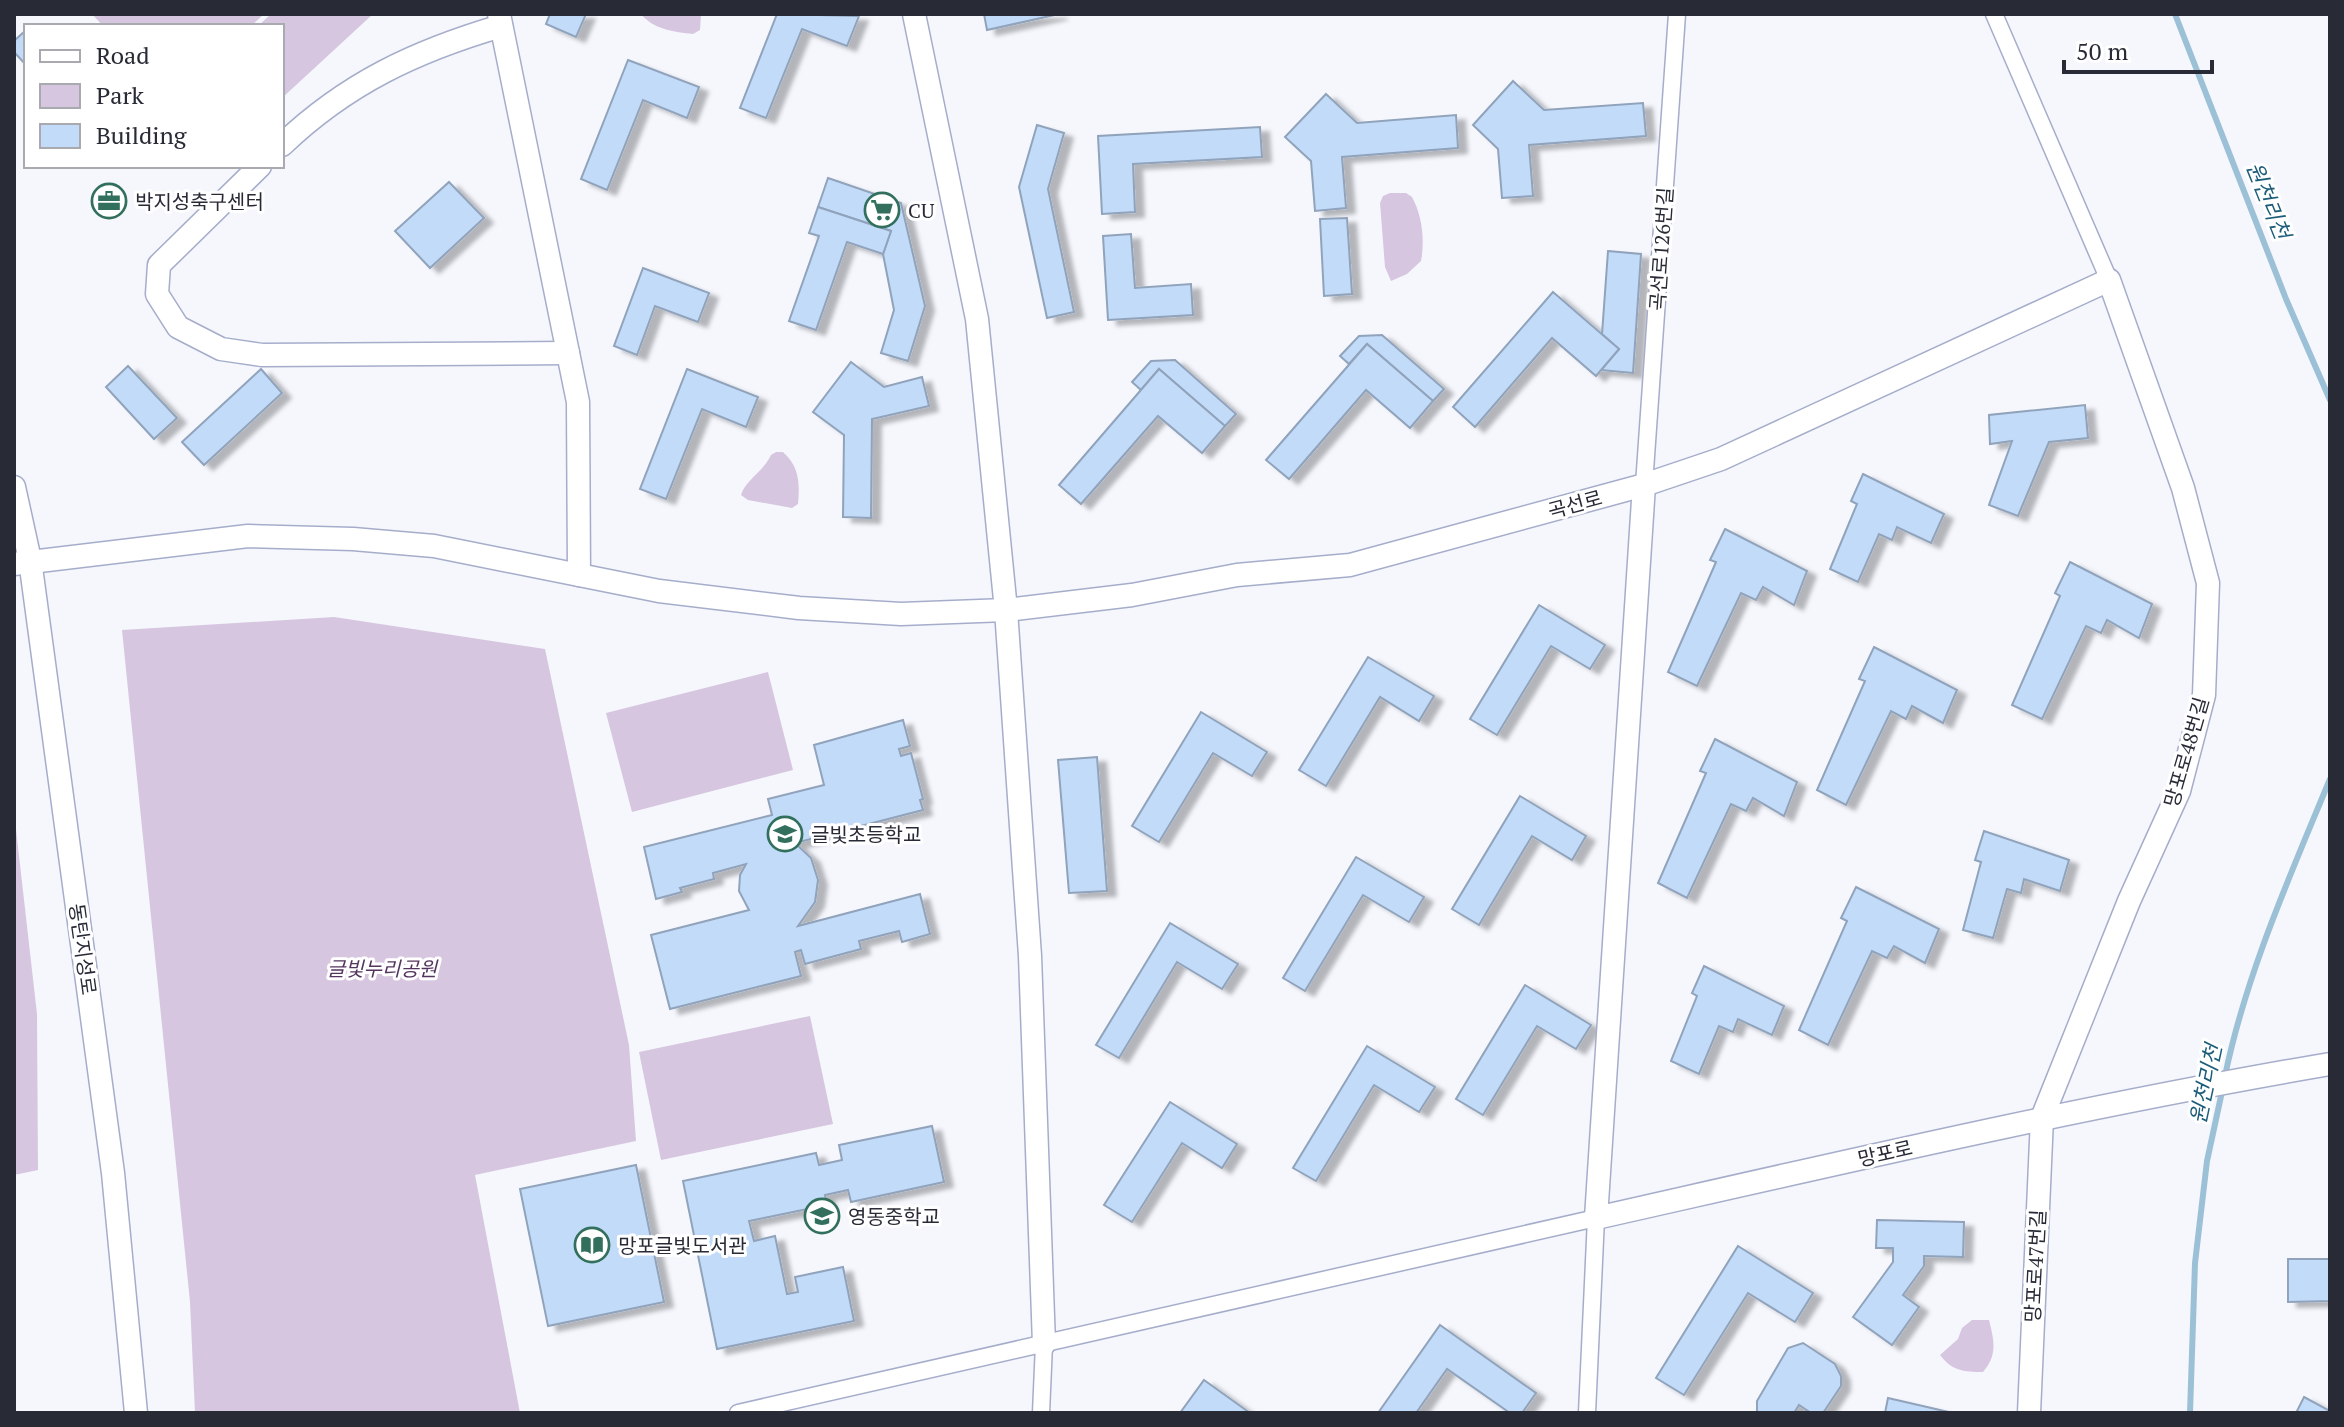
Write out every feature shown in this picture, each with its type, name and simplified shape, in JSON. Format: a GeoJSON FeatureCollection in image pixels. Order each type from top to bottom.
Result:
{"type":"FeatureCollection","features":[{"type":"Feature","properties":{"kind":"street"},"geometry":{"type":"LineString","coordinates":[[914,14],[977,319],[1006,610],[1030,956],[1044,1344],[1041,1413]]}},
{"type":"Feature","properties":{"kind":"street","name":"곡선로126번길"},"geometry":{"type":"LineString","coordinates":[[1644,485],[1677,14]]}},
{"type":"Feature","properties":{"kind":"street"},"geometry":{"type":"LineString","coordinates":[[1994,14],[2109,280]]}},
{"type":"Feature","properties":{"kind":"street"},"geometry":{"type":"LineString","coordinates":[[284,143],[312,116],[372,76],[500,20],[578,402],[579,575]]}},
{"type":"Feature","properties":{"kind":"street"},"geometry":{"type":"LineString","coordinates":[[258,168],[159,265],[157,294],[178,327],[221,349],[262,355],[568,353]]}},
{"type":"Feature","properties":{"kind":"street","name":"곡선로"},"geometry":{"type":"LineString","coordinates":[[22,562],[248,536],[353,539],[434,546],[659,591],[799,608],[901,614],[1006,610],[1132,595],[1237,575],[1350,565],[1644,485],[1721,459],[2109,280]]}},
{"type":"Feature","properties":{"kind":"street","name":"망포로48번길"},"geometry":{"type":"LineString","coordinates":[[2042,1118],[2129,901],[2179,791],[2204,695],[2208,583],[2183,488],[2109,280]]}},
{"type":"Feature","properties":{"kind":"street"},"geometry":{"type":"LineString","coordinates":[[1587,1413],[1596,1218],[1644,485]]}},
{"type":"Feature","properties":{"kind":"street","name":"동탄지성로"},"geometry":{"type":"LineString","coordinates":[[14,487],[22,562],[113,1173],[132,1408]]}},
{"type":"Feature","properties":{"kind":"street","name":"망포로"},"geometry":{"type":"LineString","coordinates":[[1596,1218],[2042,1118],[2330,1064]]}},
{"type":"Feature","properties":{"kind":"street","name":"망포로47번길"},"geometry":{"type":"LineString","coordinates":[[2029,1413],[2042,1118]]}},
{"type":"Feature","properties":{"kind":"street"},"geometry":{"type":"LineString","coordinates":[[738,1413],[1596,1218]]}},
{"type":"Feature","properties":{"kind":"green space"},"geometry":{"type":"Polygon","coordinates":[[[92,14],[264,14],[253,24],[101,24],[92,14]]]}},
{"type":"Feature","properties":{"kind":"green space"},"geometry":{"type":"Polygon","coordinates":[[[271,14],[373,14],[284,96],[284,24],[260,24],[271,14]]]}},
{"type":"Feature","properties":{"kind":"green space"},"geometry":{"type":"Polygon","coordinates":[[[641,14],[701,14],[700,30],[693,34],[664,29],[641,14]]]}},
{"type":"Feature","properties":{"kind":"green space"},"geometry":{"type":"Polygon","coordinates":[[[1406,193],[1412,197],[1422,228],[1423,245],[1421,261],[1407,274],[1391,281],[1385,267],[1380,203],[1383,196],[1406,193]]]}},
{"type":"Feature","properties":{"kind":"green space"},"geometry":{"type":"Polygon","coordinates":[[[776,452],[783,452],[788,457],[797,475],[798,504],[792,508],[748,500],[741,495],[746,485],[776,452]]]}},
{"type":"Feature","properties":{"kind":"green space","name":"글빛누리공원"},"geometry":{"type":"Polygon","coordinates":[[[334,617],[545,649],[629,1045],[636,1141],[475,1175],[520,1413],[195,1413],[190,1302],[122,630],[334,617]]]}},
{"type":"Feature","properties":{"kind":"green space"},"geometry":{"type":"Polygon","coordinates":[[[768,672],[793,770],[632,812],[606,713],[768,672]]]}},
{"type":"Feature","properties":{"kind":"green space"},"geometry":{"type":"Polygon","coordinates":[[[14,812],[37,1014],[38,1170],[14,1175],[14,812]]]}},
{"type":"Feature","properties":{"kind":"green space"},"geometry":{"type":"Polygon","coordinates":[[[810,1016],[833,1124],[661,1160],[639,1052],[810,1016]]]}},
{"type":"Feature","properties":{"kind":"green space"},"geometry":{"type":"Polygon","coordinates":[[[1972,1320],[1989,1320],[1992,1334],[1993,1353],[1983,1372],[1959,1370],[1940,1355],[1958,1339],[1962,1328],[1972,1320]]]}},
{"type":"Feature","properties":{"kind":"building"},"geometry":{"type":"Polygon","coordinates":[[[550,14],[586,14],[576,37],[546,24],[550,14]]]}},
{"type":"Feature","properties":{"kind":"building"},"geometry":{"type":"Polygon","coordinates":[[[777,14],[859,16],[847,46],[802,29],[766,118],[740,108],[777,14]]]}},
{"type":"Feature","properties":{"kind":"building"},"geometry":{"type":"Polygon","coordinates":[[[984,14],[1059,14],[987,30],[984,14]]]}},
{"type":"Feature","properties":{"kind":"building"},"geometry":{"type":"Polygon","coordinates":[[[24,32],[24,63],[14,52],[14,41],[24,32]]]}},
{"type":"Feature","properties":{"kind":"building"},"geometry":{"type":"Polygon","coordinates":[[[628,60],[699,87],[687,118],[643,100],[607,190],[581,179],[628,60]]]}},
{"type":"Feature","properties":{"kind":"building"},"geometry":{"type":"Polygon","coordinates":[[[1513,81],[1544,110],[1643,103],[1646,136],[1529,145],[1533,196],[1502,198],[1498,149],[1473,125],[1513,81]]]}},
{"type":"Feature","properties":{"kind":"building"},"geometry":{"type":"Polygon","coordinates":[[[1326,94],[1357,123],[1456,115],[1458,148],[1342,157],[1346,208],[1315,211],[1311,161],[1285,137],[1326,94]]]}},
{"type":"Feature","properties":{"kind":"building"},"geometry":{"type":"Polygon","coordinates":[[[1037,125],[1064,133],[1048,189],[1074,312],[1047,318],[1019,187],[1037,125]]]}},
{"type":"Feature","properties":{"kind":"building"},"geometry":{"type":"Polygon","coordinates":[[[1260,127],[1262,157],[1133,164],[1135,212],[1102,214],[1098,136],[1260,127]]]}},
{"type":"Feature","properties":{"kind":"building"},"geometry":{"type":"Polygon","coordinates":[[[828,178],[901,203],[925,306],[908,361],[881,353],[894,310],[883,254],[891,231],[818,207],[828,178]]]}},
{"type":"Feature","properties":{"kind":"building"},"geometry":{"type":"Polygon","coordinates":[[[449,182],[484,218],[430,268],[395,231],[449,182]]]}},
{"type":"Feature","properties":{"kind":"building"},"geometry":{"type":"Polygon","coordinates":[[[818,207],[891,231],[883,254],[847,242],[816,330],[789,321],[819,236],[809,233],[818,207]]]}},
{"type":"Feature","properties":{"kind":"building"},"geometry":{"type":"Polygon","coordinates":[[[1347,218],[1352,294],[1324,296],[1320,219],[1347,218]]]}},
{"type":"Feature","properties":{"kind":"building"},"geometry":{"type":"Polygon","coordinates":[[[1131,234],[1135,288],[1191,284],[1193,315],[1108,320],[1103,236],[1131,234]]]}},
{"type":"Feature","properties":{"kind":"building"},"geometry":{"type":"Polygon","coordinates":[[[1608,251],[1641,254],[1633,373],[1601,370],[1619,349],[1602,334],[1608,251]]]}},
{"type":"Feature","properties":{"kind":"building"},"geometry":{"type":"Polygon","coordinates":[[[643,268],[709,293],[698,322],[655,306],[637,355],[614,346],[643,268]]]}},
{"type":"Feature","properties":{"kind":"building"},"geometry":{"type":"Polygon","coordinates":[[[1553,292],[1619,349],[1596,376],[1552,338],[1475,427],[1453,407],[1553,292]]]}},
{"type":"Feature","properties":{"kind":"building"},"geometry":{"type":"Polygon","coordinates":[[[1382,335],[1444,389],[1433,401],[1367,344],[1349,364],[1340,356],[1359,336],[1382,335]]]}},
{"type":"Feature","properties":{"kind":"building"},"geometry":{"type":"Polygon","coordinates":[[[1367,344],[1433,401],[1410,428],[1366,390],[1289,479],[1266,460],[1367,344]]]}},
{"type":"Feature","properties":{"kind":"building"},"geometry":{"type":"Polygon","coordinates":[[[1175,360],[1236,414],[1225,426],[1159,369],[1141,390],[1132,382],[1151,361],[1175,360]]]}},
{"type":"Feature","properties":{"kind":"building"},"geometry":{"type":"Polygon","coordinates":[[[851,362],[884,387],[922,377],[929,406],[872,419],[871,518],[843,517],[844,435],[813,412],[851,362]]]}},
{"type":"Feature","properties":{"kind":"building"},"geometry":{"type":"Polygon","coordinates":[[[128,366],[177,418],[154,439],[106,387],[128,366]]]}},
{"type":"Feature","properties":{"kind":"building"},"geometry":{"type":"Polygon","coordinates":[[[261,369],[282,393],[204,465],[182,442],[261,369]]]}},
{"type":"Feature","properties":{"kind":"building"},"geometry":{"type":"Polygon","coordinates":[[[687,369],[758,397],[746,427],[702,409],[666,499],[640,489],[687,369]]]}},
{"type":"Feature","properties":{"kind":"building"},"geometry":{"type":"Polygon","coordinates":[[[1159,369],[1225,426],[1202,453],[1158,416],[1081,504],[1059,485],[1159,369]]]}},
{"type":"Feature","properties":{"kind":"building"},"geometry":{"type":"Polygon","coordinates":[[[2085,405],[2088,438],[2049,442],[2018,516],[1989,505],[2012,441],[1990,444],[1989,415],[2085,405]]]}},
{"type":"Feature","properties":{"kind":"building"},"geometry":{"type":"Polygon","coordinates":[[[1863,474],[1944,514],[1931,543],[1897,527],[1892,540],[1879,534],[1858,582],[1830,569],[1857,504],[1851,501],[1863,474]]]}},
{"type":"Feature","properties":{"kind":"building"},"geometry":{"type":"Polygon","coordinates":[[[1725,529],[1807,571],[1794,605],[1763,587],[1756,600],[1741,593],[1697,686],[1668,672],[1716,562],[1710,560],[1725,529]]]}},
{"type":"Feature","properties":{"kind":"building"},"geometry":{"type":"Polygon","coordinates":[[[2070,562],[2152,604],[2139,638],[2107,620],[2101,633],[2086,626],[2042,719],[2012,705],[2060,596],[2055,593],[2070,562]]]}},
{"type":"Feature","properties":{"kind":"building"},"geometry":{"type":"Polygon","coordinates":[[[1539,605],[1605,645],[1590,669],[1551,646],[1497,735],[1470,719],[1539,605]]]}},
{"type":"Feature","properties":{"kind":"building"},"geometry":{"type":"Polygon","coordinates":[[[1874,647],[1957,690],[1943,723],[1912,706],[1906,719],[1891,711],[1846,805],[1817,790],[1865,681],[1859,679],[1874,647]]]}},
{"type":"Feature","properties":{"kind":"building"},"geometry":{"type":"Polygon","coordinates":[[[1368,657],[1434,696],[1419,721],[1380,697],[1326,786],[1299,770],[1368,657]]]}},
{"type":"Feature","properties":{"kind":"building"},"geometry":{"type":"Polygon","coordinates":[[[1201,712],[1267,752],[1252,776],[1213,753],[1159,842],[1132,826],[1201,712]]]}},
{"type":"Feature","properties":{"kind":"building"},"geometry":{"type":"Polygon","coordinates":[[[903,720],[910,746],[899,749],[901,756],[911,753],[923,810],[795,843],[811,858],[818,880],[815,902],[798,926],[920,894],[930,934],[902,942],[899,931],[859,941],[861,949],[805,964],[801,950],[795,952],[801,976],[670,1009],[651,935],[749,910],[739,891],[740,875],[746,864],[713,873],[714,879],[680,888],[682,892],[656,899],[644,847],[772,815],[768,799],[824,785],[814,745],[903,720]]]}},
{"type":"Feature","properties":{"kind":"building"},"geometry":{"type":"Polygon","coordinates":[[[1715,739],[1797,782],[1784,816],[1753,798],[1746,811],[1731,804],[1687,898],[1658,883],[1706,773],[1700,771],[1715,739]]]}},
{"type":"Feature","properties":{"kind":"building"},"geometry":{"type":"Polygon","coordinates":[[[1097,757],[1107,891],[1069,893],[1058,760],[1097,757]]]}},
{"type":"Feature","properties":{"kind":"building"},"geometry":{"type":"Polygon","coordinates":[[[1520,796],[1586,836],[1572,860],[1532,836],[1479,925],[1452,909],[1520,796]]]}},
{"type":"Feature","properties":{"kind":"building"},"geometry":{"type":"Polygon","coordinates":[[[1984,831],[2069,860],[2060,891],[2024,879],[2021,893],[2007,889],[1993,938],[1963,930],[1981,862],[1975,860],[1984,831]]]}},
{"type":"Feature","properties":{"kind":"building"},"geometry":{"type":"Polygon","coordinates":[[[1356,857],[1424,897],[1409,922],[1363,895],[1305,991],[1283,978],[1356,857]]]}},
{"type":"Feature","properties":{"kind":"building"},"geometry":{"type":"Polygon","coordinates":[[[1856,887],[1939,929],[1925,963],[1894,946],[1887,958],[1872,951],[1828,1045],[1799,1030],[1847,921],[1841,918],[1856,887]]]}},
{"type":"Feature","properties":{"kind":"building"},"geometry":{"type":"Polygon","coordinates":[[[1170,923],[1238,964],[1222,989],[1177,962],[1119,1058],[1096,1045],[1170,923]]]}},
{"type":"Feature","properties":{"kind":"building"},"geometry":{"type":"Polygon","coordinates":[[[1704,966],[1784,1006],[1772,1035],[1738,1019],[1733,1032],[1719,1026],[1699,1074],[1671,1061],[1697,996],[1692,993],[1704,966]]]}},
{"type":"Feature","properties":{"kind":"building"},"geometry":{"type":"Polygon","coordinates":[[[1525,985],[1591,1025],[1576,1049],[1537,1026],[1483,1115],[1456,1099],[1525,985]]]}},
{"type":"Feature","properties":{"kind":"building"},"geometry":{"type":"Polygon","coordinates":[[[1367,1046],[1435,1087],[1419,1112],[1374,1085],[1316,1181],[1293,1168],[1367,1046]]]}},
{"type":"Feature","properties":{"kind":"building"},"geometry":{"type":"Polygon","coordinates":[[[1170,1102],[1237,1144],[1222,1168],[1182,1143],[1132,1222],[1104,1205],[1170,1102]]]}},
{"type":"Feature","properties":{"kind":"building"},"geometry":{"type":"Polygon","coordinates":[[[932,1126],[944,1182],[851,1202],[848,1190],[825,1195],[827,1205],[749,1221],[754,1241],[775,1236],[787,1294],[798,1292],[795,1277],[843,1267],[854,1321],[717,1349],[683,1181],[816,1153],[819,1165],[842,1160],[839,1145],[932,1126]]]}},
{"type":"Feature","properties":{"kind":"building","name":"망포글빛도서관"},"geometry":{"type":"Polygon","coordinates":[[[636,1165],[664,1302],[548,1326],[520,1189],[636,1165]]]}},
{"type":"Feature","properties":{"kind":"building"},"geometry":{"type":"Polygon","coordinates":[[[1877,1220],[1964,1222],[1963,1257],[1924,1256],[1924,1266],[1903,1295],[1919,1307],[1892,1345],[1853,1317],[1893,1262],[1893,1248],[1876,1248],[1877,1220]]]}},
{"type":"Feature","properties":{"kind":"building"},"geometry":{"type":"Polygon","coordinates":[[[1738,1246],[1813,1293],[1795,1322],[1748,1293],[1684,1395],[1656,1378],[1738,1246]]]}},
{"type":"Feature","properties":{"kind":"building"},"geometry":{"type":"Polygon","coordinates":[[[2288,1259],[2330,1259],[2330,1301],[2288,1302],[2288,1259]]]}},
{"type":"Feature","properties":{"kind":"building"},"geometry":{"type":"Polygon","coordinates":[[[1440,1325],[1536,1393],[1522,1413],[1510,1413],[1447,1369],[1416,1413],[1378,1413],[1440,1325]]]}},
{"type":"Feature","properties":{"kind":"building"},"geometry":{"type":"Polygon","coordinates":[[[1803,1343],[1835,1364],[1841,1376],[1841,1386],[1823,1413],[1811,1413],[1799,1405],[1794,1413],[1757,1413],[1757,1401],[1788,1348],[1803,1343]]]}},
{"type":"Feature","properties":{"kind":"building"},"geometry":{"type":"Polygon","coordinates":[[[1204,1380],[1250,1413],[1180,1413],[1204,1380]]]}},
{"type":"Feature","properties":{"kind":"building"},"geometry":{"type":"Polygon","coordinates":[[[2304,1397],[2330,1411],[2330,1413],[2296,1413],[2304,1397]]]}},
{"type":"Feature","properties":{"kind":"building"},"geometry":{"type":"Polygon","coordinates":[[[1888,1398],[1953,1413],[1885,1413],[1888,1398]]]}},
{"type":"Feature","properties":{"kind":"waterway","name":"원천리천"},"geometry":{"type":"LineString","coordinates":[[2175,14],[2286,299],[2330,400]]}},
{"type":"Feature","properties":{"kind":"waterway","name":"원천리천"},"geometry":{"type":"LineString","coordinates":[[2225,1076],[2257,963],[2330,779]]}},
{"type":"Feature","properties":{"kind":"waterway","name":"원천리천"},"geometry":{"type":"LineString","coordinates":[[2190,1413],[2195,1263],[2207,1161],[2223,1087]]}},
{"type":"Feature","properties":{"kind":"place","name":"박지성축구센터"},"geometry":{"type":"Point","coordinates":[109,201]}},
{"type":"Feature","properties":{"kind":"place","name":"CU"},"geometry":{"type":"Point","coordinates":[882,210]}},
{"type":"Feature","properties":{"kind":"place","name":"글빛초등학교"},"geometry":{"type":"Point","coordinates":[785,834]}},
{"type":"Feature","properties":{"kind":"place","name":"영동중학교"},"geometry":{"type":"Point","coordinates":[822,1216]}},
{"type":"Feature","properties":{"kind":"place","name":"망포글빛도서관"},"geometry":{"type":"Point","coordinates":[592,1245]}}]}
